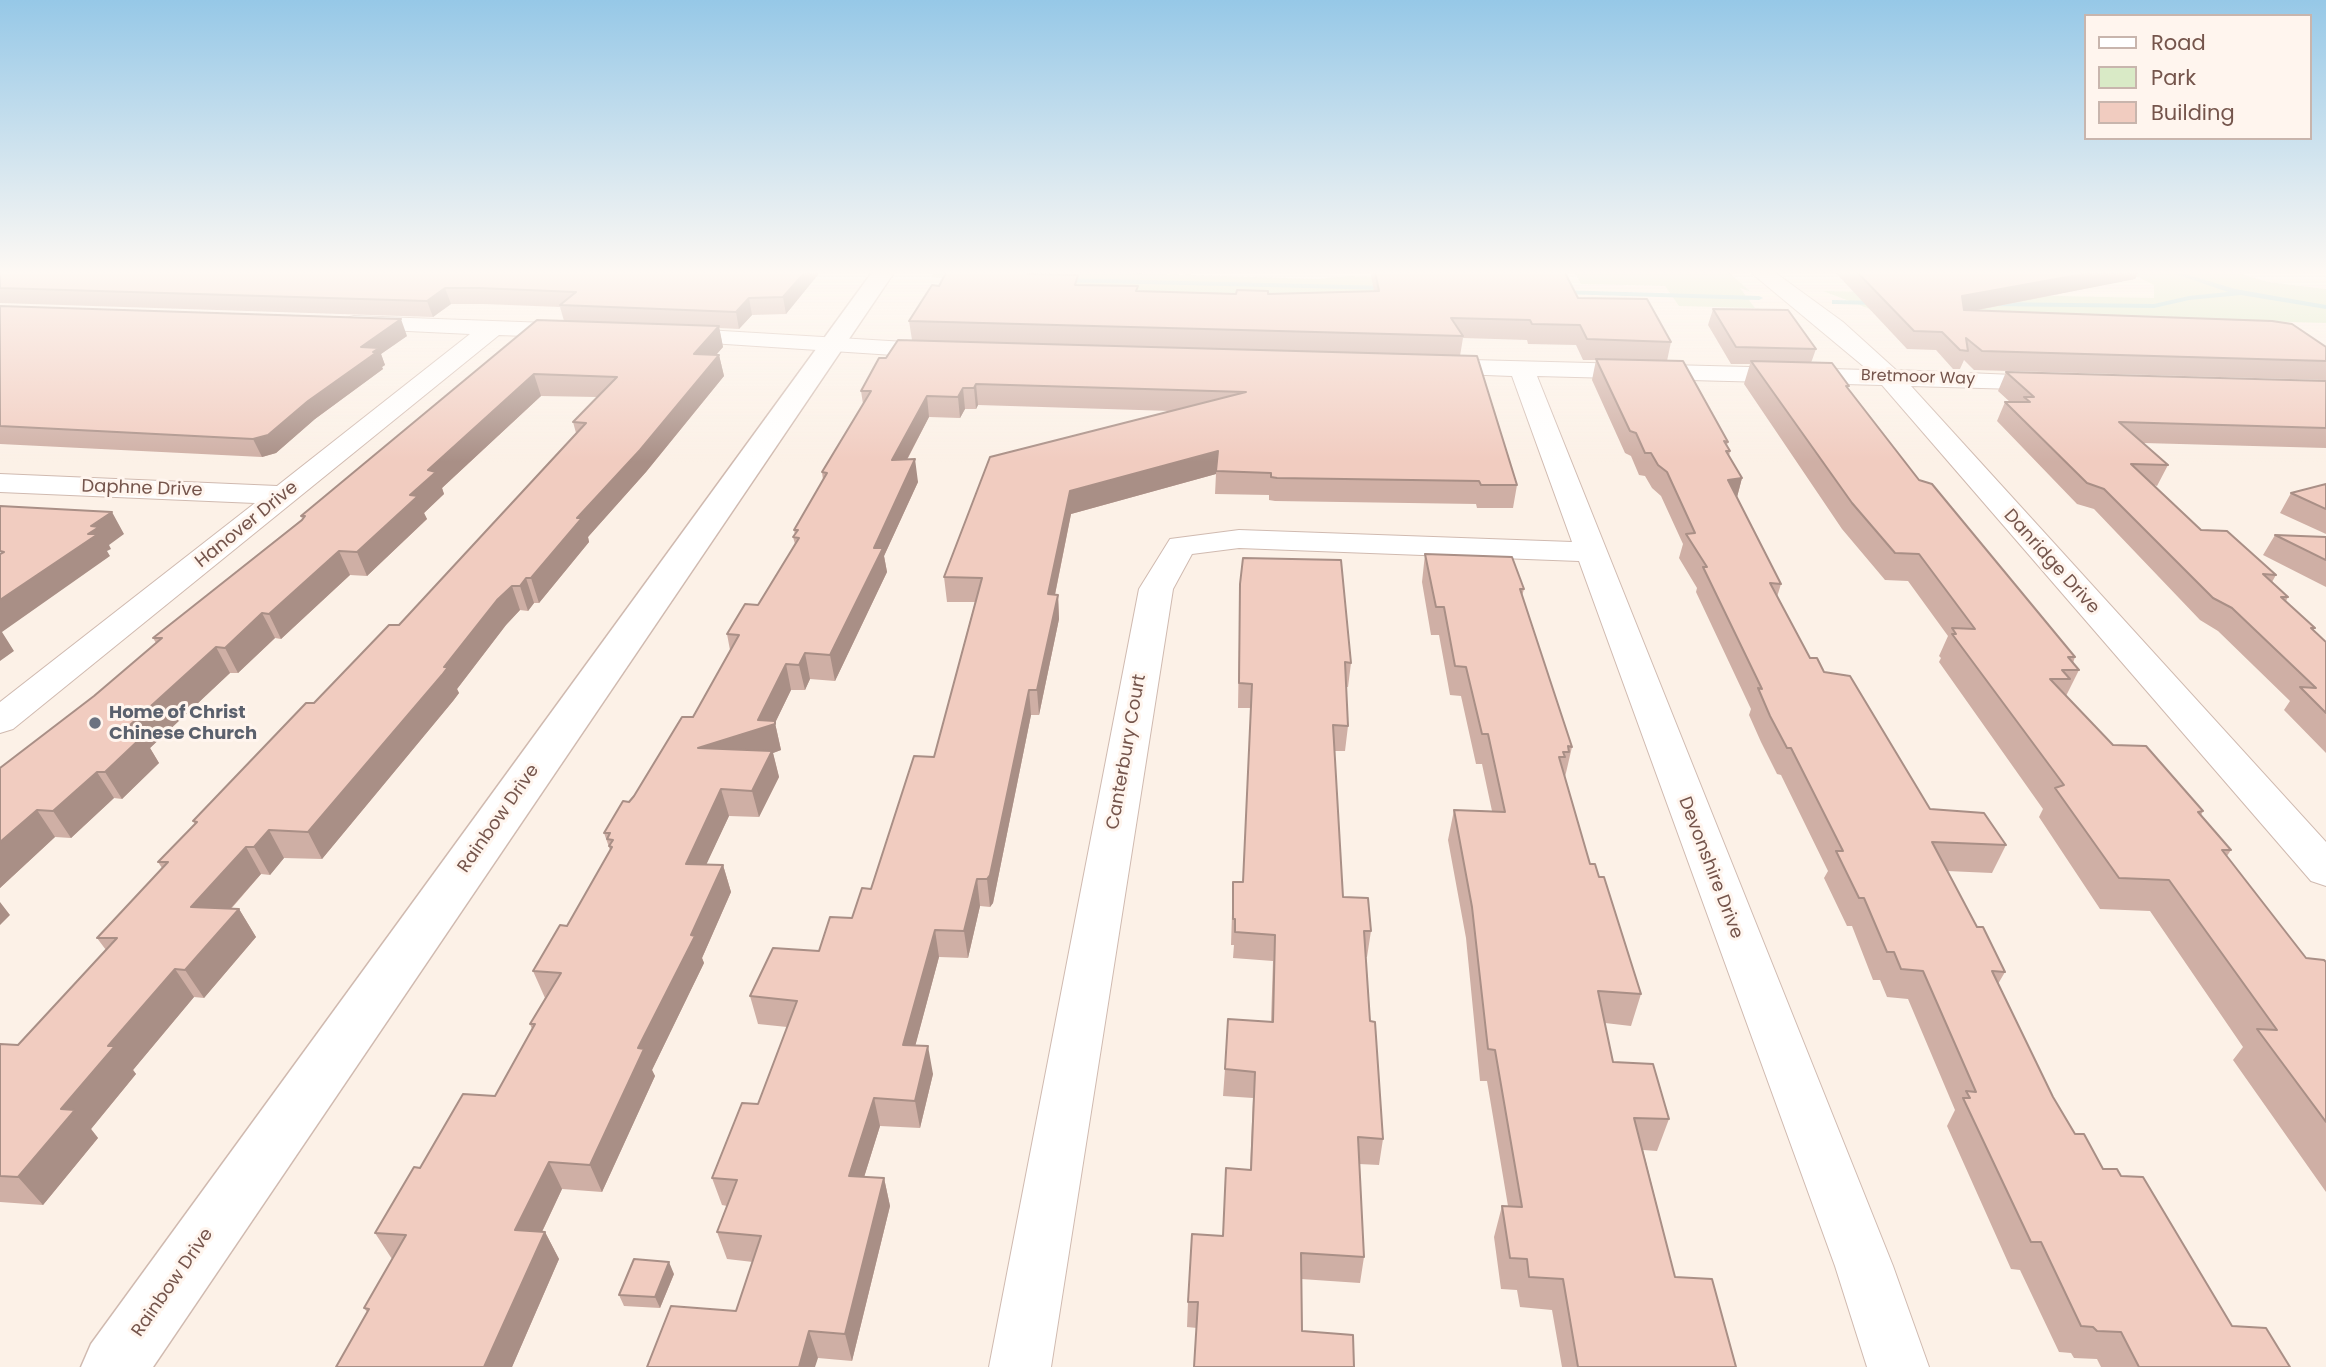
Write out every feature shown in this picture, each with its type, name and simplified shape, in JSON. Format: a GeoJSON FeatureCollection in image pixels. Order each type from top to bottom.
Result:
{"type":"FeatureCollection","features":[{"type":"Feature","properties":{"kind":"street","name":"Hanover Drive"},"geometry":{"type":"LineString","coordinates":[[0,721],[484,335]]}},
{"type":"Feature","properties":{"kind":"street"},"geometry":{"type":"LineString","coordinates":[[661,335],[771,340],[830,347],[965,352]]}},
{"type":"Feature","properties":{"kind":"street","name":"Rainbow Drive"},"geometry":{"type":"LineString","coordinates":[[114,1367],[839,335]]}},
{"type":"Feature","properties":{"kind":"street","name":"Danridge Drive"},"geometry":{"type":"LineString","coordinates":[[1843,335],[1888,377],[2326,870]]}},
{"type":"Feature","properties":{"kind":"street","name":"Bretmoor Way"},"geometry":{"type":"LineString","coordinates":[[1403,365],[2078,383]]}},
{"type":"Feature","properties":{"kind":"street","name":"Devonshire Drive"},"geometry":{"type":"LineString","coordinates":[[1522,369],[1589,552],[1864,1266],[1898,1367]]}},
{"type":"Feature","properties":{"kind":"street","name":"Daphne Drive"},"geometry":{"type":"LineString","coordinates":[[0,483],[284,495]]}},
{"type":"Feature","properties":{"kind":"street","name":"Canterbury Court"},"geometry":{"type":"LineString","coordinates":[[1020,1367],[1156,589],[1181,547],[1239,539],[1589,552]]}},
{"type":"Feature","properties":{"kind":"building"},"geometry":{"type":"Polygon","coordinates":[[[0,335],[378,335],[361,347],[379,348],[373,352],[377,352],[308,401],[268,435],[253,439],[0,426],[0,335]]]}},
{"type":"Feature","properties":{"kind":"building"},"geometry":{"type":"Polygon","coordinates":[[[519,335],[711,335],[694,354],[719,355],[640,450],[577,518],[582,518],[531,578],[526,578],[520,586],[512,586],[497,600],[444,667],[448,667],[442,675],[308,832],[269,830],[254,847],[246,847],[191,907],[239,909],[185,970],[175,969],[108,1046],[115,1046],[61,1109],[75,1110],[18,1177],[0,1176],[0,1044],[18,1045],[117,938],[97,938],[168,862],[158,862],[197,822],[193,821],[306,703],[314,703],[389,625],[399,625],[586,423],[573,422],[617,377],[534,374],[428,470],[436,472],[410,495],[418,496],[357,552],[339,551],[269,614],[262,613],[225,648],[216,647],[119,735],[143,736],[105,772],[97,772],[53,811],[37,810],[0,842],[0,768],[94,696],[162,638],[153,638],[305,516],[301,516],[519,335]]]}},
{"type":"Feature","properties":{"kind":"building"},"geometry":{"type":"Polygon","coordinates":[[[1585,335],[1667,335],[1671,342],[1587,339],[1585,335]]]}},
{"type":"Feature","properties":{"kind":"building"},"geometry":{"type":"Polygon","coordinates":[[[1729,335],[1806,335],[1816,349],[1736,347],[1729,335]]]}},
{"type":"Feature","properties":{"kind":"building"},"geometry":{"type":"Polygon","coordinates":[[[1945,335],[2308,335],[2326,347],[2326,361],[1982,351],[1966,338],[1968,351],[1960,350],[1945,335]]]}},
{"type":"Feature","properties":{"kind":"building"},"geometry":{"type":"Polygon","coordinates":[[[898,340],[1477,356],[1517,485],[1481,485],[1479,481],[1277,478],[1271,477],[1271,473],[1216,471],[1218,451],[1070,491],[1048,594],[1058,595],[1037,690],[1029,690],[990,875],[987,879],[977,879],[964,931],[935,930],[903,1045],[928,1046],[915,1101],[874,1098],[849,1176],[884,1178],[845,1334],[809,1331],[799,1367],[647,1367],[671,1306],[736,1311],[761,1236],[717,1232],[737,1180],[712,1178],[742,1103],[758,1104],[797,1001],[750,996],[773,948],[819,951],[830,917],[852,918],[862,888],[871,889],[914,756],[934,757],[982,578],[944,577],[990,457],[1246,392],[976,384],[974,388],[963,388],[958,397],[927,396],[892,460],[915,459],[874,548],[883,548],[830,655],[805,653],[799,665],[786,664],[758,720],[775,721],[775,724],[698,748],[772,751],[752,791],[721,789],[686,864],[723,865],[691,935],[695,936],[638,1048],[644,1049],[590,1165],[549,1162],[515,1230],[545,1232],[484,1367],[336,1367],[369,1309],[364,1308],[406,1235],[375,1233],[414,1167],[420,1168],[463,1094],[495,1096],[535,1024],[530,1024],[561,973],[533,971],[560,925],[567,926],[612,847],[609,846],[613,840],[607,839],[610,833],[604,833],[623,801],[629,802],[634,796],[682,717],[693,717],[739,635],[727,634],[745,604],[758,605],[799,538],[793,537],[798,530],[794,530],[827,473],[822,472],[871,391],[861,391],[879,358],[886,358],[898,340]]]}},
{"type":"Feature","properties":{"kind":"building"},"geometry":{"type":"Polygon","coordinates":[[[1596,359],[1683,361],[1728,442],[1724,441],[1730,451],[1726,451],[1742,478],[1728,480],[1781,584],[1770,583],[1810,658],[1817,658],[1824,672],[1850,676],[1930,809],[1984,813],[2006,845],[1932,842],[1977,927],[1983,927],[2005,972],[1992,971],[2053,1097],[2075,1134],[2084,1134],[2103,1169],[2117,1169],[2121,1176],[2143,1177],[2232,1326],[2266,1328],[2290,1367],[2139,1367],[2121,1332],[2097,1331],[2093,1327],[2081,1326],[2041,1242],[2031,1242],[1963,1098],[1970,1098],[1966,1091],[1976,1092],[1923,971],[1901,969],[1894,952],[1887,952],[1864,898],[1859,898],[1836,851],[1843,851],[1791,748],[1787,748],[1770,716],[1758,688],[1762,689],[1703,567],[1707,567],[1686,534],[1695,533],[1667,472],[1658,465],[1651,453],[1645,453],[1636,433],[1630,431],[1596,359]]]}},
{"type":"Feature","properties":{"kind":"building"},"geometry":{"type":"Polygon","coordinates":[[[1751,361],[1832,363],[1849,386],[1846,386],[1919,480],[1932,484],[2075,657],[2068,657],[2079,670],[2062,670],[2070,679],[2050,679],[2113,745],[2146,746],[2203,811],[2198,812],[2231,850],[2222,850],[2306,958],[2326,962],[2326,1122],[2257,1029],[2277,1030],[2169,880],[2119,878],[2055,788],[2064,785],[1952,634],[1956,634],[1952,628],[1975,629],[1919,554],[1895,553],[1852,503],[1751,361]]]}},
{"type":"Feature","properties":{"kind":"building"},"geometry":{"type":"Polygon","coordinates":[[[2006,372],[2326,381],[2326,428],[2119,422],[2168,465],[2131,464],[2201,530],[2227,531],[2276,575],[2263,574],[2288,597],[2281,597],[2315,628],[2311,628],[2326,642],[2326,713],[2300,687],[2316,688],[2232,608],[2213,598],[2104,489],[2087,483],[2005,402],[2030,402],[2024,397],[2034,397],[2006,372]]]}},
{"type":"Feature","properties":{"kind":"building"},"geometry":{"type":"Polygon","coordinates":[[[2326,484],[2326,509],[2291,493],[2326,484]]]}},
{"type":"Feature","properties":{"kind":"building"},"geometry":{"type":"Polygon","coordinates":[[[0,506],[112,512],[91,526],[99,527],[88,534],[98,534],[0,600],[0,554],[4,552],[0,551],[0,506]]]}},
{"type":"Feature","properties":{"kind":"building"},"geometry":{"type":"Polygon","coordinates":[[[2275,535],[2326,537],[2326,560],[2275,535]]]}},
{"type":"Feature","properties":{"kind":"building"},"geometry":{"type":"Polygon","coordinates":[[[1425,554],[1512,557],[1572,747],[1568,746],[1569,752],[1563,752],[1565,757],[1559,757],[1590,864],[1595,864],[1599,877],[1604,877],[1641,994],[1598,991],[1613,1062],[1653,1064],[1669,1119],[1634,1118],[1675,1277],[1712,1279],[1736,1367],[1578,1367],[1563,1279],[1529,1277],[1527,1259],[1510,1258],[1502,1206],[1522,1207],[1495,1050],[1488,1049],[1472,907],[1454,810],[1505,812],[1488,734],[1482,734],[1466,667],[1455,666],[1444,607],[1436,607],[1425,554]]]}},
{"type":"Feature","properties":{"kind":"building"},"geometry":{"type":"Polygon","coordinates":[[[1243,558],[1341,560],[1351,663],[1345,662],[1348,726],[1333,725],[1343,897],[1368,898],[1371,931],[1364,931],[1370,1021],[1375,1022],[1383,1139],[1358,1137],[1364,1257],[1301,1253],[1302,1331],[1353,1335],[1354,1367],[1194,1367],[1198,1302],[1188,1302],[1192,1234],[1223,1236],[1226,1168],[1251,1170],[1255,1072],[1225,1069],[1228,1019],[1273,1022],[1275,935],[1235,932],[1233,919],[1233,882],[1243,882],[1252,684],[1239,683],[1240,584],[1243,558]]]}},
{"type":"Feature","properties":{"kind":"building"},"geometry":{"type":"Polygon","coordinates":[[[634,1259],[669,1262],[655,1297],[619,1295],[634,1259]]]}},
{"type":"Feature","properties":{"kind":"place","name":"Home of Christ Chinese Church"},"geometry":{"type":"Point","coordinates":[95,723]}}]}
